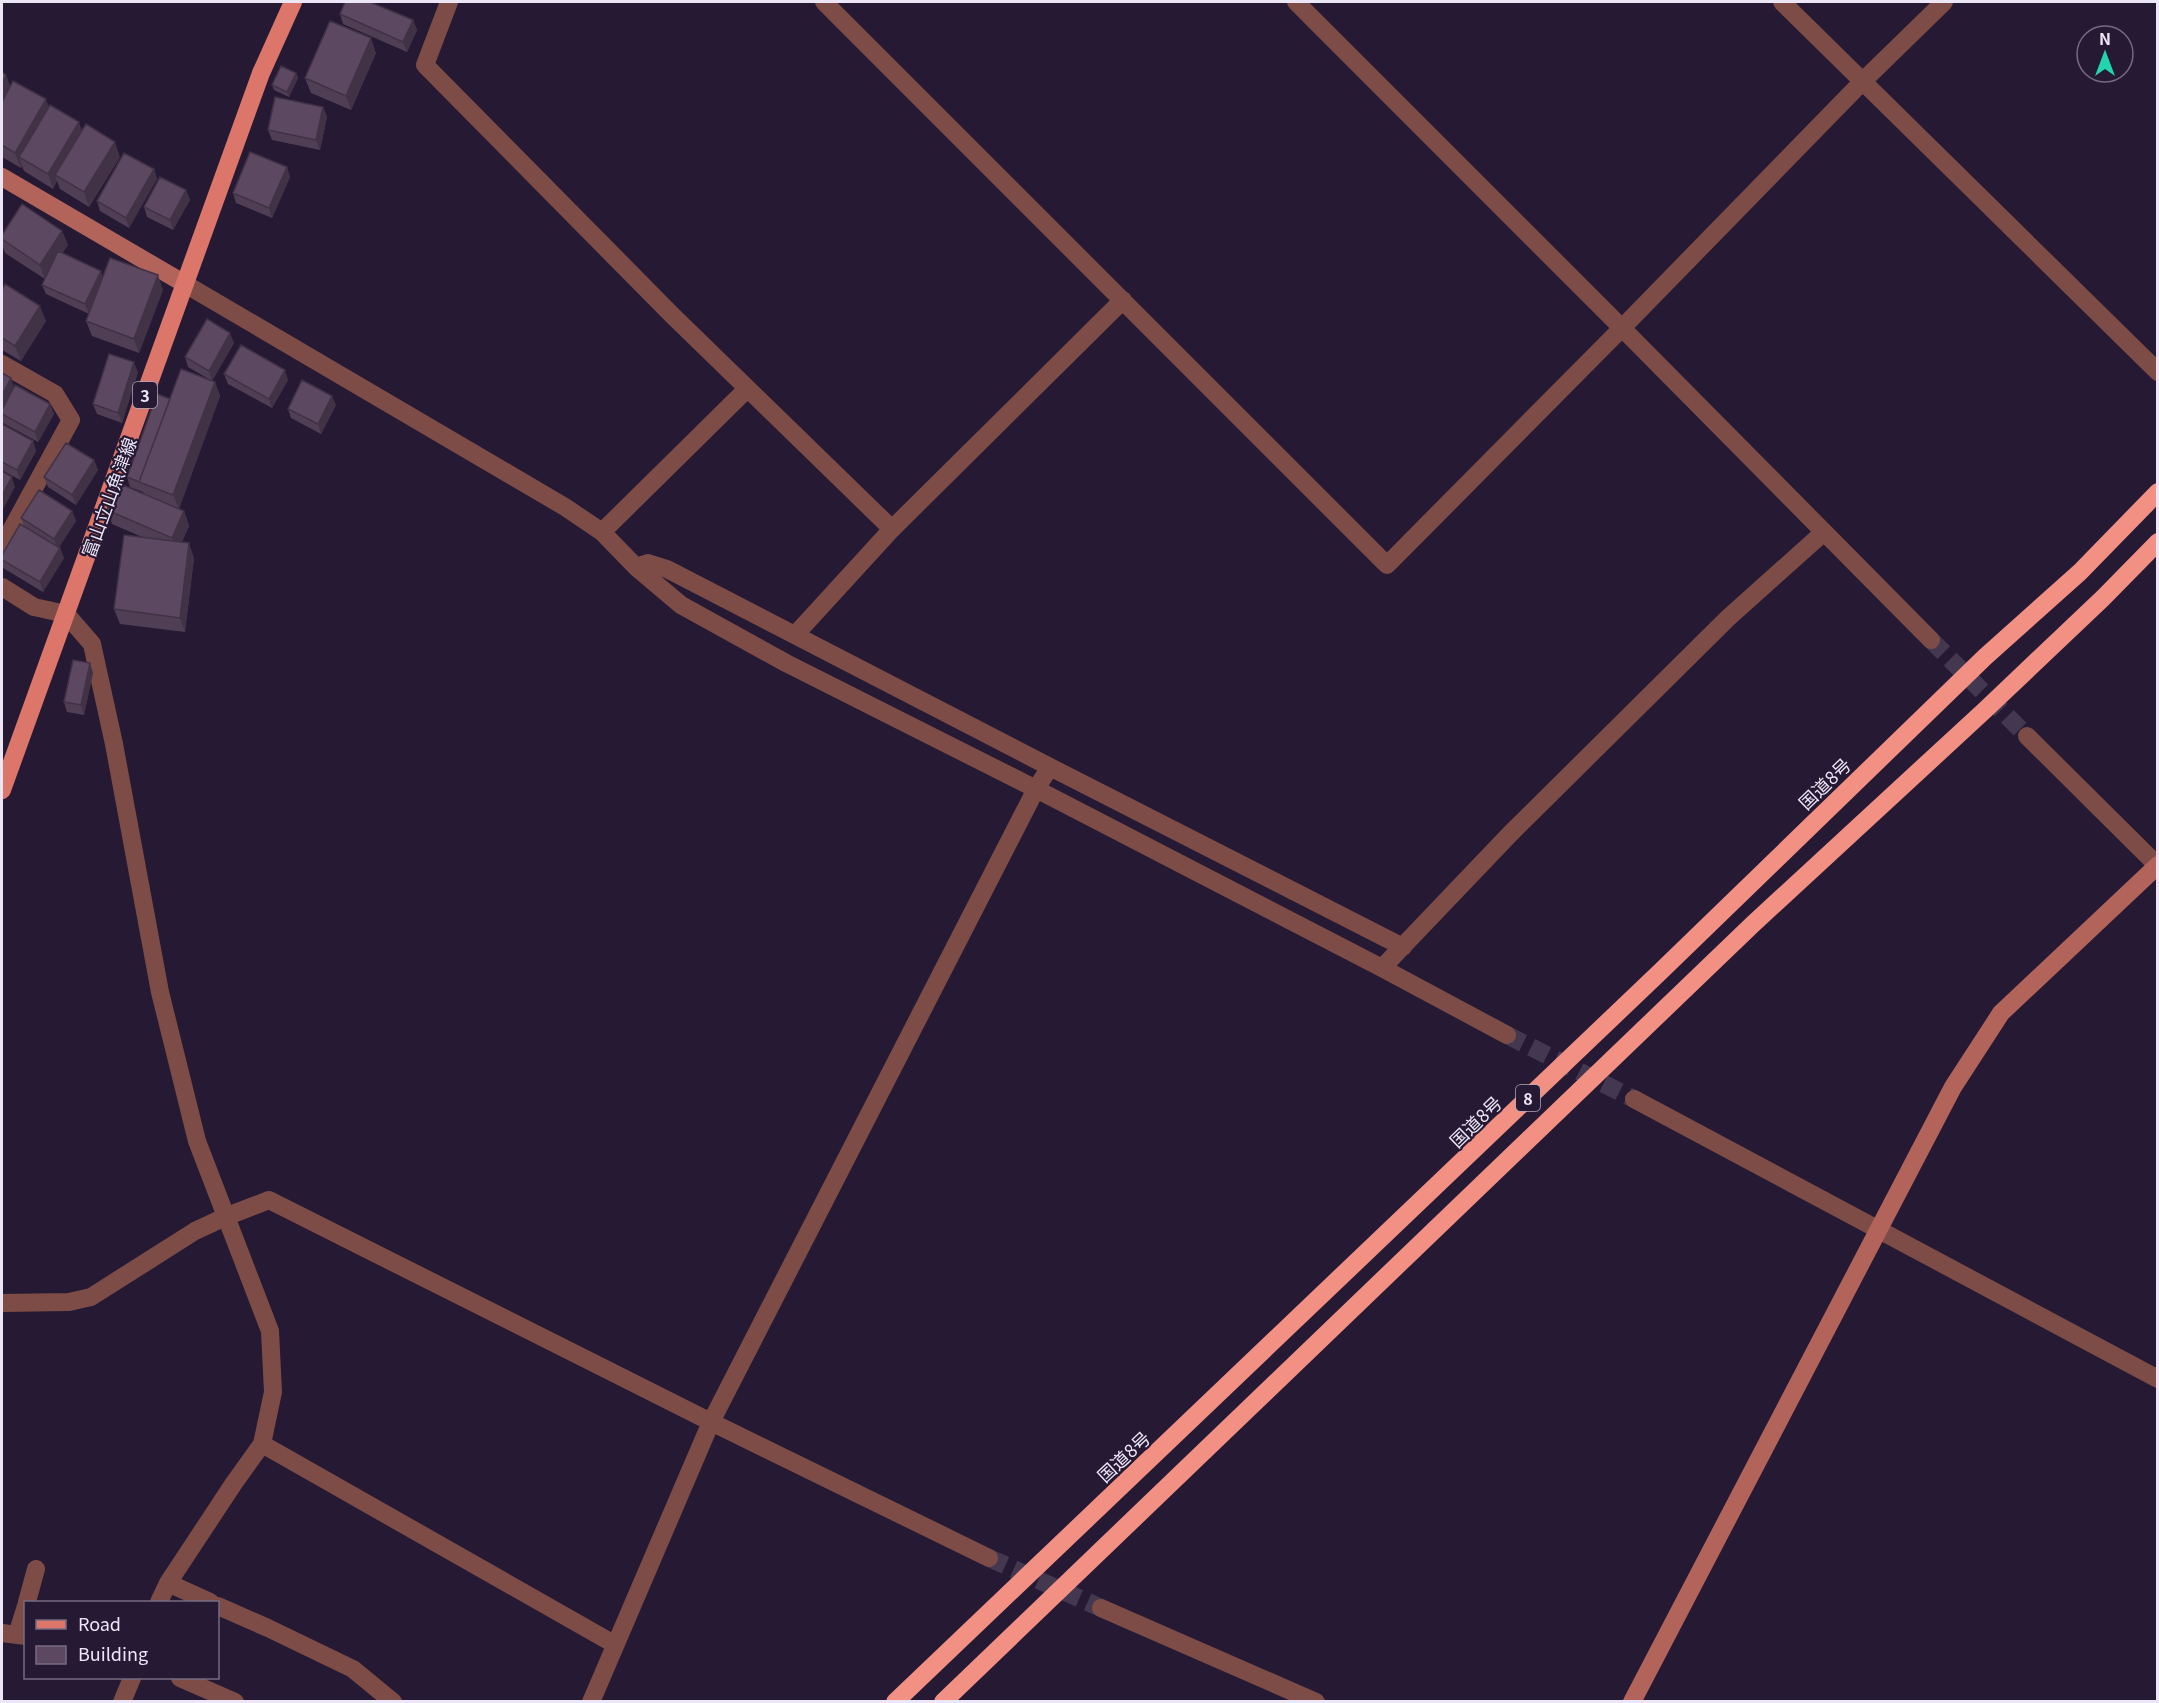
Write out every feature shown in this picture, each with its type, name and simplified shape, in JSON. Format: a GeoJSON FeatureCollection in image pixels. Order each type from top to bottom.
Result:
{"type":"FeatureCollection","features":[{"type":"Feature","properties":{"kind":"highway","name":"国道8号"},"geometry":{"type":"LineString","coordinates":[[895,1701],[1651,981],[1985,657],[2080,572],[2157,492]]}},
{"type":"Feature","properties":{"kind":"highway","name":"8"},"geometry":{"type":"LineString","coordinates":[[943,1701],[1753,924],[1994,702],[2157,542]]}},
{"type":"Feature","properties":{"kind":"main road","name":"富山立山魚津線"},"geometry":{"type":"LineString","coordinates":[[2,790],[261,73],[293,2]]}},
{"type":"Feature","properties":{"kind":"street"},"geometry":{"type":"LineString","coordinates":[[448,2],[425,65],[747,389],[892,529]]}},
{"type":"Feature","properties":{"kind":"street"},"geometry":{"type":"LineString","coordinates":[[824,2],[1387,565],[1863,81],[1944,2]]}},
{"type":"Feature","properties":{"kind":"street"},"geometry":{"type":"LineString","coordinates":[[1296,2],[1931,640]]}},
{"type":"Feature","properties":{"kind":"street"},"geometry":{"type":"LineString","coordinates":[[1782,2],[2157,372]]}},
{"type":"Feature","properties":{"kind":"street"},"geometry":{"type":"LineString","coordinates":[[2,177],[555,501],[602,532],[636,567],[681,606],[786,663],[1036,789],[1508,1035]]}},
{"type":"Feature","properties":{"kind":"street"},"geometry":{"type":"LineString","coordinates":[[795,635],[892,529],[1123,300]]}},
{"type":"Feature","properties":{"kind":"street"},"geometry":{"type":"LineString","coordinates":[[2,364],[55,394],[71,420],[2,548]]}},
{"type":"Feature","properties":{"kind":"street"},"geometry":{"type":"LineString","coordinates":[[602,532],[747,389]]}},
{"type":"Feature","properties":{"kind":"street"},"geometry":{"type":"LineString","coordinates":[[1382,968],[1510,834],[1720,626],[1824,532]]}},
{"type":"Feature","properties":{"kind":"street"},"geometry":{"type":"LineString","coordinates":[[636,567],[648,563],[667,569],[1403,947]]}},
{"type":"Feature","properties":{"kind":"street"},"geometry":{"type":"LineString","coordinates":[[2,587],[34,606],[66,614],[92,644],[114,744],[160,992],[197,1141],[270,1331],[273,1392],[262,1444],[168,1583],[159,1601]]}},
{"type":"Feature","properties":{"kind":"street"},"geometry":{"type":"LineString","coordinates":[[1632,1701],[1953,1087],[2001,1013],[2157,865],[2027,736]]}},
{"type":"Feature","properties":{"kind":"street"},"geometry":{"type":"LineString","coordinates":[[591,1701],[711,1422],[1036,789],[1050,767]]}},
{"type":"Feature","properties":{"kind":"street"},"geometry":{"type":"LineString","coordinates":[[1634,1098],[2157,1379]]}},
{"type":"Feature","properties":{"kind":"street"},"geometry":{"type":"LineString","coordinates":[[2,1303],[69,1302],[91,1297],[195,1232],[225,1217],[269,1200],[711,1422],[989,1558]]}},
{"type":"Feature","properties":{"kind":"street"},"geometry":{"type":"LineString","coordinates":[[262,1444],[614,1644]]}},
{"type":"Feature","properties":{"kind":"street"},"geometry":{"type":"LineString","coordinates":[[27,1601],[36,1569]]}},
{"type":"Feature","properties":{"kind":"street"},"geometry":{"type":"LineString","coordinates":[[168,1583],[208,1601]]}},
{"type":"Feature","properties":{"kind":"street"},"geometry":{"type":"LineString","coordinates":[[219,1606],[353,1669],[393,1701]]}},
{"type":"Feature","properties":{"kind":"street"},"geometry":{"type":"LineString","coordinates":[[1101,1608],[1316,1701]]}},
{"type":"Feature","properties":{"kind":"street"},"geometry":{"type":"LineString","coordinates":[[15,1635],[24,1610]]}},
{"type":"Feature","properties":{"kind":"street"},"geometry":{"type":"LineString","coordinates":[[122,1701],[131,1679]]}},
{"type":"Feature","properties":{"kind":"street"},"geometry":{"type":"LineString","coordinates":[[185,1679],[236,1701]]}},
{"type":"Feature","properties":{"kind":"building"},"geometry":{"type":"Polygon","coordinates":[[[345,2],[370,2],[413,20],[403,42],[340,14],[345,2]]]}},
{"type":"Feature","properties":{"kind":"building"},"geometry":{"type":"Polygon","coordinates":[[[330,21],[371,38],[346,96],[305,78],[330,21]]]}},
{"type":"Feature","properties":{"kind":"building"},"geometry":{"type":"Polygon","coordinates":[[[281,66],[296,73],[287,92],[272,85],[281,66]]]}},
{"type":"Feature","properties":{"kind":"building"},"geometry":{"type":"Polygon","coordinates":[[[13,81],[46,99],[15,153],[2,145],[2,102],[13,81]]]}},
{"type":"Feature","properties":{"kind":"building"},"geometry":{"type":"Polygon","coordinates":[[[275,97],[323,107],[316,140],[268,130],[275,97]]]}},
{"type":"Feature","properties":{"kind":"building"},"geometry":{"type":"Polygon","coordinates":[[[50,105],[79,122],[48,174],[19,157],[50,105]]]}},
{"type":"Feature","properties":{"kind":"building"},"geometry":{"type":"Polygon","coordinates":[[[86,124],[115,142],[84,192],[55,175],[86,124]]]}},
{"type":"Feature","properties":{"kind":"building"},"geometry":{"type":"Polygon","coordinates":[[[250,152],[287,167],[269,208],[233,193],[250,152]]]}},
{"type":"Feature","properties":{"kind":"building"},"geometry":{"type":"Polygon","coordinates":[[[124,153],[154,169],[126,218],[97,201],[124,153]]]}},
{"type":"Feature","properties":{"kind":"building"},"geometry":{"type":"Polygon","coordinates":[[[160,177],[186,190],[170,220],[144,207],[160,177]]]}},
{"type":"Feature","properties":{"kind":"building"},"geometry":{"type":"Polygon","coordinates":[[[22,204],[62,231],[40,265],[2,239],[2,235],[22,204]]]}},
{"type":"Feature","properties":{"kind":"building"},"geometry":{"type":"Polygon","coordinates":[[[58,251],[101,271],[85,304],[42,285],[58,251]]]}},
{"type":"Feature","properties":{"kind":"building"},"geometry":{"type":"Polygon","coordinates":[[[110,258],[158,275],[134,339],[86,321],[110,258]]]}},
{"type":"Feature","properties":{"kind":"building"},"geometry":{"type":"Polygon","coordinates":[[[5,284],[40,306],[15,346],[2,338],[2,290],[5,284]]]}},
{"type":"Feature","properties":{"kind":"building"},"geometry":{"type":"Polygon","coordinates":[[[207,319],[230,333],[209,371],[185,357],[207,319]]]}},
{"type":"Feature","properties":{"kind":"building"},"geometry":{"type":"Polygon","coordinates":[[[241,345],[285,370],[269,399],[224,374],[241,345]]]}},
{"type":"Feature","properties":{"kind":"building"},"geometry":{"type":"Polygon","coordinates":[[[109,354],[134,362],[118,413],[93,404],[109,354]]]}},
{"type":"Feature","properties":{"kind":"building"},"geometry":{"type":"Polygon","coordinates":[[[181,369],[215,382],[173,495],[139,482],[181,369]]]}},
{"type":"Feature","properties":{"kind":"building"},"geometry":{"type":"Polygon","coordinates":[[[2,373],[11,378],[2,395],[2,373]]]}},
{"type":"Feature","properties":{"kind":"building"},"geometry":{"type":"Polygon","coordinates":[[[302,380],[332,396],[318,424],[288,409],[302,380]]]}},
{"type":"Feature","properties":{"kind":"building"},"geometry":{"type":"Polygon","coordinates":[[[15,385],[50,404],[35,432],[2,414],[15,385]]]}},
{"type":"Feature","properties":{"kind":"building"},"geometry":{"type":"Polygon","coordinates":[[[157,394],[170,399],[139,482],[127,477],[157,394]]]}},
{"type":"Feature","properties":{"kind":"building"},"geometry":{"type":"Polygon","coordinates":[[[2,424],[33,441],[17,470],[2,462],[2,424]]]}},
{"type":"Feature","properties":{"kind":"building"},"geometry":{"type":"Polygon","coordinates":[[[66,443],[94,460],[72,495],[44,477],[66,443]]]}},
{"type":"Feature","properties":{"kind":"building"},"geometry":{"type":"Polygon","coordinates":[[[2,471],[12,477],[2,495],[2,471]]]}},
{"type":"Feature","properties":{"kind":"building"},"geometry":{"type":"Polygon","coordinates":[[[118,483],[184,511],[172,538],[107,510],[118,483]]]}},
{"type":"Feature","properties":{"kind":"building"},"geometry":{"type":"Polygon","coordinates":[[[39,490],[72,511],[54,539],[21,518],[39,490]]]}},
{"type":"Feature","properties":{"kind":"building"},"geometry":{"type":"Polygon","coordinates":[[[20,524],[60,548],[40,582],[2,560],[2,555],[20,524]]]}},
{"type":"Feature","properties":{"kind":"building"},"geometry":{"type":"Polygon","coordinates":[[[124,535],[189,543],[180,618],[114,609],[124,535]]]}},
{"type":"Feature","properties":{"kind":"building"},"geometry":{"type":"Polygon","coordinates":[[[73,660],[90,663],[81,705],[64,702],[73,660]]]}},
{"type":"Feature","properties":{"kind":"tunnel"},"geometry":{"type":"LineString","coordinates":[[1931,640],[2027,736]]}},
{"type":"Feature","properties":{"kind":"tunnel"},"geometry":{"type":"LineString","coordinates":[[1507,1035],[1634,1099]]}},
{"type":"Feature","properties":{"kind":"tunnel"},"geometry":{"type":"LineString","coordinates":[[989,1558],[1101,1608]]}}]}
